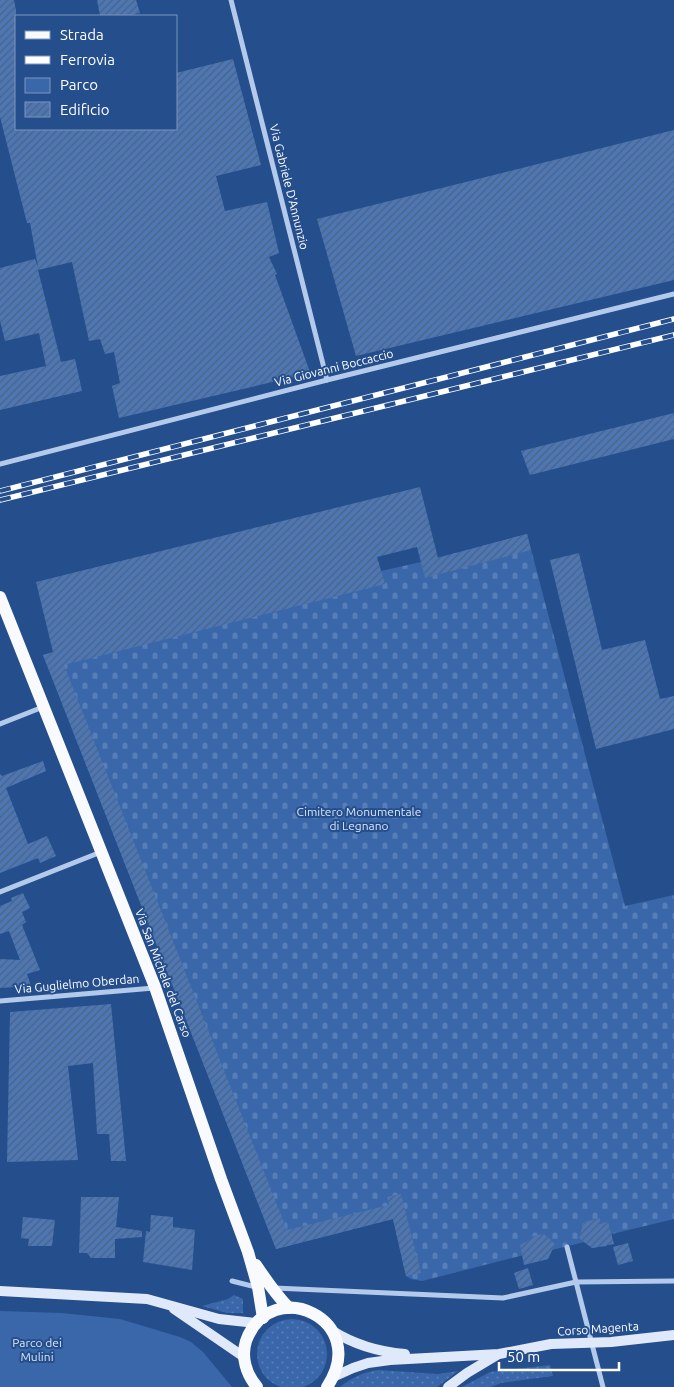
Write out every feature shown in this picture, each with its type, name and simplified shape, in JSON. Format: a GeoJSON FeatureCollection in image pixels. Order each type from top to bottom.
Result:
{"type":"FeatureCollection","features":[{"type":"Feature","properties":{"kind":"main road","name":"Via San Michele del Carso"},"geometry":{"type":"LineString","coordinates":[[0,597],[155,988],[248,1252],[258,1288],[260,1320]]}},
{"type":"Feature","properties":{"kind":"main road","name":"Via San Michele del Carso"},"geometry":{"type":"LineString","coordinates":[[248,1252],[272,1288],[289,1308]]}},
{"type":"Feature","properties":{"kind":"main road"},"geometry":{"type":"LineString","coordinates":[[257,1387],[251,1381],[244,1357],[249,1333],[260,1320],[277,1310],[289,1308],[302,1309],[313,1313],[324,1320],[331,1330],[337,1341],[339,1353],[338,1366],[330,1382]]}},
{"type":"Feature","properties":{"kind":"street","name":"Via Gabriele D'Annunzio"},"geometry":{"type":"LineString","coordinates":[[231,0],[328,380]]}},
{"type":"Feature","properties":{"kind":"street","name":"Via Giovanni Boccaccio"},"geometry":{"type":"LineString","coordinates":[[0,464],[674,294]]}},
{"type":"Feature","properties":{"kind":"street"},"geometry":{"type":"LineString","coordinates":[[0,724],[44,707]]}},
{"type":"Feature","properties":{"kind":"street"},"geometry":{"type":"LineString","coordinates":[[0,892],[102,852]]}},
{"type":"Feature","properties":{"kind":"street","name":"Via Guglielmo Oberdan"},"geometry":{"type":"LineString","coordinates":[[0,1002],[155,988]]}},
{"type":"Feature","properties":{"kind":"street"},"geometry":{"type":"LineString","coordinates":[[567,1246],[603,1387]]}},
{"type":"Feature","properties":{"kind":"street"},"geometry":{"type":"LineString","coordinates":[[232,1281],[258,1288],[503,1298],[576,1282],[674,1281]]}},
{"type":"Feature","properties":{"kind":"street"},"geometry":{"type":"LineString","coordinates":[[0,1292],[132,1297],[147,1299],[219,1318],[260,1320]]}},
{"type":"Feature","properties":{"kind":"street"},"geometry":{"type":"LineString","coordinates":[[166,1304],[244,1357]]}},
{"type":"Feature","properties":{"kind":"street","name":"Corso Magenta"},"geometry":{"type":"LineString","coordinates":[[331,1330],[372,1348],[393,1353],[434,1358]]}},
{"type":"Feature","properties":{"kind":"street","name":"Corso Magenta"},"geometry":{"type":"LineString","coordinates":[[330,1382],[353,1368],[368,1363],[499,1354],[551,1344],[611,1342],[674,1335]]}},
{"type":"Feature","properties":{"kind":"street"},"geometry":{"type":"LineString","coordinates":[[448,1387],[499,1354]]}},
{"type":"Feature","properties":{"kind":"green space","name":"Cimitero Monumentale di Legnano"},"geometry":{"type":"Polygon","coordinates":[[[527,534],[625,906],[674,895],[674,1219],[612,1234],[606,1246],[592,1248],[584,1242],[552,1250],[548,1259],[536,1262],[528,1254],[422,1281],[406,1276],[393,1219],[276,1249],[43,655],[527,534]]]}},
{"type":"Feature","properties":{"kind":"green space"},"geometry":{"type":"Polygon","coordinates":[[[234,1295],[243,1299],[243,1313],[227,1313],[202,1306],[228,1299],[234,1295]]]}},
{"type":"Feature","properties":{"kind":"green space","name":"Parco dei Mulini"},"geometry":{"type":"Polygon","coordinates":[[[0,1311],[62,1313],[120,1319],[180,1337],[191,1342],[203,1352],[232,1387],[0,1387],[0,1311]]]}},
{"type":"Feature","properties":{"kind":"green space"},"geometry":{"type":"Polygon","coordinates":[[[285,1320],[299,1320],[311,1325],[317,1329],[326,1347],[326,1361],[321,1373],[317,1379],[299,1388],[285,1388],[273,1383],[267,1379],[258,1361],[258,1347],[263,1335],[267,1329],[285,1320]]]}},
{"type":"Feature","properties":{"kind":"green space"},"geometry":{"type":"Polygon","coordinates":[[[550,1365],[553,1376],[501,1383],[491,1387],[462,1387],[490,1372],[550,1365]]]}},
{"type":"Feature","properties":{"kind":"green space"},"geometry":{"type":"Polygon","coordinates":[[[378,1370],[438,1374],[458,1371],[437,1387],[340,1387],[358,1376],[378,1370]]]}},
{"type":"Feature","properties":{"kind":"building"},"geometry":{"type":"Polygon","coordinates":[[[0,0],[14,0],[16,10],[15,130],[178,130],[178,73],[233,59],[261,165],[216,176],[225,211],[267,202],[279,253],[269,257],[277,274],[275,275],[311,375],[295,381],[294,377],[119,418],[112,386],[120,383],[114,352],[105,354],[100,339],[89,341],[72,262],[38,270],[61,362],[75,359],[82,391],[0,410],[0,376],[46,366],[39,333],[5,341],[0,321],[0,268],[35,259],[38,267],[30,223],[27,223],[0,117],[0,0]]]}},
{"type":"Feature","properties":{"kind":"building"},"geometry":{"type":"Polygon","coordinates":[[[97,0],[136,0],[140,13],[131,15],[100,15],[97,0]]]}},
{"type":"Feature","properties":{"kind":"building"},"geometry":{"type":"Polygon","coordinates":[[[674,130],[674,280],[356,356],[317,219],[674,130]]]}},
{"type":"Feature","properties":{"kind":"building"},"geometry":{"type":"Polygon","coordinates":[[[674,413],[674,439],[530,475],[521,451],[674,413]]]}},
{"type":"Feature","properties":{"kind":"building"},"geometry":{"type":"Polygon","coordinates":[[[420,487],[438,558],[527,534],[531,550],[425,578],[417,547],[377,557],[385,584],[64,665],[287,1230],[389,1205],[387,1197],[401,1194],[421,1273],[406,1276],[393,1219],[276,1249],[43,655],[53,652],[36,582],[420,487]]]}},
{"type":"Feature","properties":{"kind":"building"},"geometry":{"type":"Polygon","coordinates":[[[579,553],[602,650],[645,640],[660,699],[674,696],[674,729],[596,749],[550,560],[579,553]]]}},
{"type":"Feature","properties":{"kind":"building"},"geometry":{"type":"Polygon","coordinates":[[[43,761],[46,771],[6,788],[28,844],[47,836],[56,856],[40,863],[38,858],[0,873],[0,774],[2,776],[43,761]]]}},
{"type":"Feature","properties":{"kind":"building"},"geometry":{"type":"Polygon","coordinates":[[[23,893],[30,908],[22,912],[26,922],[22,925],[40,970],[27,974],[31,986],[0,988],[0,959],[20,960],[9,931],[0,934],[0,906],[12,901],[11,898],[23,893]]]}},
{"type":"Feature","properties":{"kind":"building"},"geometry":{"type":"Polygon","coordinates":[[[111,1004],[126,1161],[111,1161],[109,1134],[97,1134],[93,1063],[68,1066],[78,1160],[7,1162],[10,1012],[111,1004]]]}},
{"type":"Feature","properties":{"kind":"building"},"geometry":{"type":"Polygon","coordinates":[[[81,1197],[119,1197],[116,1227],[142,1231],[142,1237],[115,1239],[115,1258],[91,1258],[87,1253],[79,1253],[81,1197]]]}},
{"type":"Feature","properties":{"kind":"building"},"geometry":{"type":"Polygon","coordinates":[[[151,1215],[173,1217],[173,1227],[195,1230],[192,1270],[143,1262],[146,1231],[150,1232],[151,1215]]]}},
{"type":"Feature","properties":{"kind":"building"},"geometry":{"type":"Polygon","coordinates":[[[23,1217],[55,1220],[52,1246],[28,1246],[29,1239],[21,1238],[23,1217]]]}},
{"type":"Feature","properties":{"kind":"building"},"geometry":{"type":"Polygon","coordinates":[[[600,1218],[600,1224],[608,1222],[614,1244],[592,1248],[579,1238],[584,1222],[600,1218]]]}},
{"type":"Feature","properties":{"kind":"building"},"geometry":{"type":"Polygon","coordinates":[[[544,1234],[555,1244],[548,1259],[524,1265],[520,1245],[530,1240],[533,1236],[544,1234]]]}},
{"type":"Feature","properties":{"kind":"building"},"geometry":{"type":"Polygon","coordinates":[[[628,1243],[633,1261],[618,1265],[613,1247],[628,1243]]]}},
{"type":"Feature","properties":{"kind":"building"},"geometry":{"type":"Polygon","coordinates":[[[528,1268],[533,1285],[519,1289],[514,1273],[528,1268]]]}},
{"type":"Feature","properties":{"kind":"railway"},"geometry":{"type":"LineString","coordinates":[[0,491],[674,319]]}},
{"type":"Feature","properties":{"kind":"railway"},"geometry":{"type":"LineString","coordinates":[[0,500],[674,335]]}}]}
